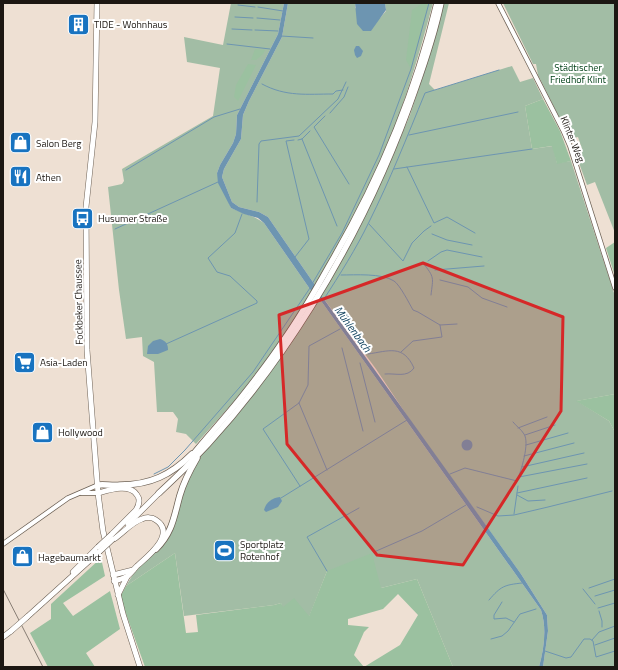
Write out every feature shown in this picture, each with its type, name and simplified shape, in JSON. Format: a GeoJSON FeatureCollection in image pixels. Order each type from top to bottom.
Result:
{"type":"FeatureCollection","features":[{"type":"Feature","properties":{"kind":"highway"},"geometry":{"type":"LineString","coordinates":[[159,493],[241,404],[268,370],[314,298],[366,200],[387,153],[421,60],[437,3]]}},
{"type":"Feature","properties":{"kind":"highway"},"geometry":{"type":"LineString","coordinates":[[319,288],[352,235],[391,156],[425,61],[442,3]]}},
{"type":"Feature","properties":{"kind":"highway"},"geometry":{"type":"LineString","coordinates":[[98,485],[120,486],[154,480],[177,468],[201,448]]}},
{"type":"Feature","properties":{"kind":"highway"},"geometry":{"type":"LineString","coordinates":[[156,549],[168,535],[187,475],[201,448]]}},
{"type":"Feature","properties":{"kind":"main road","name":"Fockbeker Chaussee"},"geometry":{"type":"LineString","coordinates":[[97,3],[95,122],[87,187],[86,215],[87,350],[98,492],[106,543],[118,596],[140,667]]}},
{"type":"Feature","properties":{"kind":"main road"},"geometry":{"type":"LineString","coordinates":[[98,492],[114,489],[129,489],[136,493],[139,498],[139,506],[113,537]]}},
{"type":"Feature","properties":{"kind":"main road"},"geometry":{"type":"LineString","coordinates":[[3,637],[64,584],[159,493]]}},
{"type":"Feature","properties":{"kind":"main road"},"geometry":{"type":"LineString","coordinates":[[113,537],[123,534],[140,520],[152,518],[157,520],[163,528],[163,536],[156,549],[128,576],[118,596]]}},
{"type":"Feature","properties":{"kind":"main road"},"geometry":{"type":"LineString","coordinates":[[114,578],[133,570]]}},
{"type":"Feature","properties":{"kind":"main road"},"geometry":{"type":"LineString","coordinates":[[114,578],[128,576]]}},
{"type":"Feature","properties":{"kind":"street","name":"Klinter Weg"},"geometry":{"type":"LineString","coordinates":[[498,3],[570,146],[615,288]]}},
{"type":"Feature","properties":{"kind":"street"},"geometry":{"type":"LineString","coordinates":[[3,544],[68,498],[98,485]]}},
{"type":"Feature","properties":{"kind":"street"},"geometry":{"type":"LineString","coordinates":[[81,493],[85,494],[98,492]]}},
{"type":"Feature","properties":{"kind":"highlighted area"},"geometry":{"type":"Polygon","coordinates":[[[423,263],[563,317],[561,411],[463,565],[377,555],[287,444],[279,315],[423,263]]]}},
{"type":"Feature","properties":{"kind":"green space"},"geometry":{"type":"Polygon","coordinates":[[[231,3],[284,3],[278,34],[237,115],[236,134],[233,143],[217,173],[231,208],[253,216],[264,223],[312,292],[271,354],[238,397],[196,444],[186,434],[176,432],[178,419],[173,412],[157,412],[154,362],[143,356],[142,337],[126,339],[108,187],[122,184],[124,181],[122,169],[213,116],[220,68],[187,62],[184,37],[223,45],[231,3]]]}},
{"type":"Feature","properties":{"kind":"green space"},"geometry":{"type":"Polygon","coordinates":[[[288,3],[355,3],[355,8],[380,18],[386,11],[385,3],[433,3],[401,110],[388,145],[363,199],[315,285],[268,217],[259,212],[239,207],[232,202],[222,177],[224,169],[241,139],[243,115],[249,101],[282,37],[288,3]]]}},
{"type":"Feature","properties":{"kind":"green space"},"geometry":{"type":"Polygon","coordinates":[[[423,3],[429,3],[411,69],[406,60],[412,10],[423,3]]]}},
{"type":"Feature","properties":{"kind":"green space"},"geometry":{"type":"Polygon","coordinates":[[[444,3],[449,3],[429,84],[435,90],[512,66],[520,82],[533,78],[543,99],[525,106],[532,149],[553,146],[557,163],[571,161],[615,296],[615,394],[577,401],[609,421],[615,432],[615,667],[543,667],[548,631],[547,615],[521,574],[414,426],[376,369],[321,295],[357,233],[386,172],[410,115],[425,70],[444,3]]]}},
{"type":"Feature","properties":{"kind":"green space","name":"Städtischer Friedhof Klint"},"geometry":{"type":"Polygon","coordinates":[[[503,3],[615,3],[615,233],[595,182],[587,185],[575,152],[582,149],[578,137],[570,139],[538,75],[536,64],[533,64],[503,3]]]}},
{"type":"Feature","properties":{"kind":"green space"},"geometry":{"type":"Polygon","coordinates":[[[255,49],[265,50],[256,60],[251,60],[255,49]]]}},
{"type":"Feature","properties":{"kind":"green space"},"geometry":{"type":"Polygon","coordinates":[[[248,64],[256,65],[238,101],[234,97],[236,85],[248,64]]]}},
{"type":"Feature","properties":{"kind":"green space"},"geometry":{"type":"Polygon","coordinates":[[[543,99],[560,131],[571,161],[557,164],[552,146],[532,149],[525,106],[543,99]]]}},
{"type":"Feature","properties":{"kind":"green space"},"geometry":{"type":"Polygon","coordinates":[[[615,242],[615,276],[606,248],[615,242]]]}},
{"type":"Feature","properties":{"kind":"green space"},"geometry":{"type":"Polygon","coordinates":[[[319,298],[541,610],[544,624],[544,638],[539,667],[453,667],[417,579],[381,588],[327,571],[309,617],[282,607],[281,603],[184,616],[175,553],[126,586],[136,571],[161,546],[169,535],[176,519],[188,478],[196,463],[245,403],[319,298]]]}},
{"type":"Feature","properties":{"kind":"green space"},"geometry":{"type":"Polygon","coordinates":[[[615,394],[615,432],[609,421],[576,401],[615,394]]]}},
{"type":"Feature","properties":{"kind":"green space"},"geometry":{"type":"Polygon","coordinates":[[[175,553],[186,633],[198,632],[196,615],[281,603],[283,607],[294,598],[309,616],[327,571],[372,553],[381,588],[417,579],[453,667],[364,667],[145,667],[120,597],[126,586],[175,553]],[[398,594],[383,609],[348,619],[348,625],[369,627],[364,632],[354,655],[364,667],[400,645],[418,615],[398,594]]]}},
{"type":"Feature","properties":{"kind":"green space"},"geometry":{"type":"Polygon","coordinates":[[[101,558],[105,576],[63,603],[73,616],[110,591],[120,629],[86,653],[95,667],[48,667],[30,633],[51,619],[51,604],[101,558]]]}},
{"type":"Feature","properties":{"kind":"water"},"geometry":{"type":"Polygon","coordinates":[[[284,3],[288,3],[282,37],[243,115],[241,139],[224,169],[222,177],[232,202],[239,207],[259,212],[268,217],[315,285],[312,292],[264,223],[258,218],[231,208],[218,183],[217,173],[233,143],[236,134],[237,115],[278,34],[284,3]]]}},
{"type":"Feature","properties":{"kind":"water"},"geometry":{"type":"Polygon","coordinates":[[[355,3],[385,3],[386,10],[371,31],[363,31],[357,24],[355,3]]]}},
{"type":"Feature","properties":{"kind":"water"},"geometry":{"type":"Polygon","coordinates":[[[356,46],[359,46],[363,51],[361,56],[357,58],[354,50],[356,46]]]}},
{"type":"Feature","properties":{"kind":"water"},"geometry":{"type":"Polygon","coordinates":[[[321,295],[521,574],[547,615],[548,631],[543,667],[539,667],[544,638],[544,624],[541,610],[319,298],[321,295]]]}},
{"type":"Feature","properties":{"kind":"water"},"geometry":{"type":"Polygon","coordinates":[[[160,339],[166,343],[168,350],[158,354],[147,354],[148,346],[153,341],[160,339]]]}},
{"type":"Feature","properties":{"kind":"water"},"geometry":{"type":"Polygon","coordinates":[[[467,439],[471,441],[473,445],[471,449],[467,451],[463,449],[461,445],[463,441],[467,439]]]}},
{"type":"Feature","properties":{"kind":"water"},"geometry":{"type":"Polygon","coordinates":[[[280,497],[282,501],[278,507],[266,512],[264,510],[270,501],[274,498],[280,497]]]}},
{"type":"Feature","properties":{"kind":"waterway"},"geometry":{"type":"LineString","coordinates":[[312,284],[342,233],[379,155],[411,69],[429,3]]}},
{"type":"Feature","properties":{"kind":"waterway"},"geometry":{"type":"LineString","coordinates":[[238,5],[255,7]]}},
{"type":"Feature","properties":{"kind":"waterway"},"geometry":{"type":"LineString","coordinates":[[258,7],[283,11]]}},
{"type":"Feature","properties":{"kind":"waterway"},"geometry":{"type":"LineString","coordinates":[[235,17],[253,18]]}},
{"type":"Feature","properties":{"kind":"waterway"},"geometry":{"type":"LineString","coordinates":[[257,18],[280,20]]}},
{"type":"Feature","properties":{"kind":"waterway"},"geometry":{"type":"LineString","coordinates":[[232,29],[252,30]]}},
{"type":"Feature","properties":{"kind":"waterway"},"geometry":{"type":"LineString","coordinates":[[255,30],[278,31]]}},
{"type":"Feature","properties":{"kind":"waterway"},"geometry":{"type":"LineString","coordinates":[[281,36],[313,38]]}},
{"type":"Feature","properties":{"kind":"waterway"},"geometry":{"type":"LineString","coordinates":[[227,44],[270,49]]}},
{"type":"Feature","properties":{"kind":"waterway"},"geometry":{"type":"LineString","coordinates":[[324,299],[353,252],[377,206],[425,93],[499,70]]}},
{"type":"Feature","properties":{"kind":"waterway"},"geometry":{"type":"LineString","coordinates":[[257,202],[259,144],[261,141],[299,136],[338,99],[346,82]]}},
{"type":"Feature","properties":{"kind":"waterway"},"geometry":{"type":"LineString","coordinates":[[262,84],[280,91],[297,94],[333,94],[336,91],[343,90]]}},
{"type":"Feature","properties":{"kind":"waterway"},"geometry":{"type":"LineString","coordinates":[[330,113],[344,97],[348,87]]}},
{"type":"Feature","properties":{"kind":"waterway"},"geometry":{"type":"LineString","coordinates":[[126,170],[214,117],[240,109]]}},
{"type":"Feature","properties":{"kind":"waterway"},"geometry":{"type":"LineString","coordinates":[[409,135],[518,112]]}},
{"type":"Feature","properties":{"kind":"waterway"},"geometry":{"type":"LineString","coordinates":[[325,116],[314,127],[349,184]]}},
{"type":"Feature","properties":{"kind":"waterway"},"geometry":{"type":"LineString","coordinates":[[298,140],[302,139],[310,131]]}},
{"type":"Feature","properties":{"kind":"waterway"},"geometry":{"type":"LineString","coordinates":[[302,139],[337,226]]}},
{"type":"Feature","properties":{"kind":"waterway"},"geometry":{"type":"LineString","coordinates":[[294,140],[286,141],[309,239],[295,257]]}},
{"type":"Feature","properties":{"kind":"waterway"},"geometry":{"type":"LineString","coordinates":[[394,169],[532,149]]}},
{"type":"Feature","properties":{"kind":"waterway"},"geometry":{"type":"LineString","coordinates":[[407,167],[434,223],[447,217],[475,233]]}},
{"type":"Feature","properties":{"kind":"waterway"},"geometry":{"type":"LineString","coordinates":[[115,229],[218,182]]}},
{"type":"Feature","properties":{"kind":"waterway"},"geometry":{"type":"LineString","coordinates":[[166,344],[257,303],[257,301],[230,276],[217,272],[208,258],[235,233],[242,214]]}},
{"type":"Feature","properties":{"kind":"waterway"},"geometry":{"type":"LineString","coordinates":[[369,224],[403,261],[412,243],[431,226]]}},
{"type":"Feature","properties":{"kind":"waterway"},"geometry":{"type":"LineString","coordinates":[[432,234],[447,240],[472,245]]}},
{"type":"Feature","properties":{"kind":"waterway"},"geometry":{"type":"LineString","coordinates":[[428,261],[441,252],[447,250],[482,257]]}},
{"type":"Feature","properties":{"kind":"waterway"},"geometry":{"type":"LineString","coordinates":[[423,263],[430,272],[432,278],[431,295]]}},
{"type":"Feature","properties":{"kind":"waterway"},"geometry":{"type":"LineString","coordinates":[[435,270],[484,266]]}},
{"type":"Feature","properties":{"kind":"waterway"},"geometry":{"type":"LineString","coordinates":[[341,275],[368,275],[389,278],[399,286],[413,310],[440,325],[457,324]]}},
{"type":"Feature","properties":{"kind":"waterway"},"geometry":{"type":"LineString","coordinates":[[440,280],[468,287],[482,298],[507,307]]}},
{"type":"Feature","properties":{"kind":"waterway"},"geometry":{"type":"LineString","coordinates":[[154,474],[168,467],[185,450],[253,372],[310,288]]}},
{"type":"Feature","properties":{"kind":"waterway"},"geometry":{"type":"LineString","coordinates":[[401,352],[413,341],[442,337],[440,325]]}},
{"type":"Feature","properties":{"kind":"waterway","name":"Mühlenbach"},"geometry":{"type":"LineString","coordinates":[[300,486],[263,429],[299,403],[308,385],[309,346],[340,329]]}},
{"type":"Feature","properties":{"kind":"waterway"},"geometry":{"type":"LineString","coordinates":[[342,348],[363,431]]}},
{"type":"Feature","properties":{"kind":"waterway","name":"Mühlenbach"},"geometry":{"type":"LineString","coordinates":[[368,354],[389,351],[400,352],[410,360],[414,368],[405,374],[385,374]]}},
{"type":"Feature","properties":{"kind":"waterway"},"geometry":{"type":"LineString","coordinates":[[360,363],[375,422]]}},
{"type":"Feature","properties":{"kind":"waterway"},"geometry":{"type":"LineString","coordinates":[[299,403],[327,470]]}},
{"type":"Feature","properties":{"kind":"waterway"},"geometry":{"type":"LineString","coordinates":[[518,428],[547,417]]}},
{"type":"Feature","properties":{"kind":"waterway"},"geometry":{"type":"LineString","coordinates":[[281,498],[407,420]]}},
{"type":"Feature","properties":{"kind":"waterway"},"geometry":{"type":"LineString","coordinates":[[450,474],[465,468],[517,481],[524,457],[526,438],[513,422]]}},
{"type":"Feature","properties":{"kind":"waterway"},"geometry":{"type":"LineString","coordinates":[[525,435],[555,425]]}},
{"type":"Feature","properties":{"kind":"waterway"},"geometry":{"type":"LineString","coordinates":[[526,445],[568,433]]}},
{"type":"Feature","properties":{"kind":"waterway"},"geometry":{"type":"LineString","coordinates":[[524,456],[574,443]]}},
{"type":"Feature","properties":{"kind":"waterway"},"geometry":{"type":"LineString","coordinates":[[522,467],[584,453]]}},
{"type":"Feature","properties":{"kind":"waterway"},"geometry":{"type":"LineString","coordinates":[[519,477],[587,464]]}},
{"type":"Feature","properties":{"kind":"waterway"},"geometry":{"type":"LineString","coordinates":[[517,493],[587,478]]}},
{"type":"Feature","properties":{"kind":"waterway"},"geometry":{"type":"LineString","coordinates":[[514,514],[518,486]]}},
{"type":"Feature","properties":{"kind":"waterway"},"geometry":{"type":"LineString","coordinates":[[477,507],[498,516],[514,515],[612,491]]}},
{"type":"Feature","properties":{"kind":"waterway"},"geometry":{"type":"LineString","coordinates":[[517,495],[528,501],[545,500]]}},
{"type":"Feature","properties":{"kind":"waterway"},"geometry":{"type":"LineString","coordinates":[[374,552],[422,531],[466,505]]}},
{"type":"Feature","properties":{"kind":"waterway"},"geometry":{"type":"LineString","coordinates":[[327,571],[307,537],[359,508]]}},
{"type":"Feature","properties":{"kind":"waterway"},"geometry":{"type":"LineString","coordinates":[[589,588],[615,579]]}},
{"type":"Feature","properties":{"kind":"waterway"},"geometry":{"type":"LineString","coordinates":[[489,600],[503,587],[522,583]]}},
{"type":"Feature","properties":{"kind":"waterway"},"geometry":{"type":"LineString","coordinates":[[583,589],[595,604]]}},
{"type":"Feature","properties":{"kind":"waterway"},"geometry":{"type":"LineString","coordinates":[[595,596],[615,590]]}},
{"type":"Feature","properties":{"kind":"waterway"},"geometry":{"type":"LineString","coordinates":[[502,602],[494,615],[494,619],[506,618],[514,622]]}},
{"type":"Feature","properties":{"kind":"waterway"},"geometry":{"type":"LineString","coordinates":[[598,608],[615,603]]}},
{"type":"Feature","properties":{"kind":"waterway"},"geometry":{"type":"LineString","coordinates":[[491,639],[502,636],[508,631],[520,614],[536,609]]}},
{"type":"Feature","properties":{"kind":"waterway"},"geometry":{"type":"LineString","coordinates":[[599,611],[602,627]]}},
{"type":"Feature","properties":{"kind":"waterway"},"geometry":{"type":"LineString","coordinates":[[592,640],[599,632],[615,626]]}},
{"type":"Feature","properties":{"kind":"waterway"},"geometry":{"type":"LineString","coordinates":[[595,645],[615,638]]}},
{"type":"Feature","properties":{"kind":"waterway"},"geometry":{"type":"LineString","coordinates":[[545,651],[566,658],[571,657],[584,639],[590,639],[593,641],[596,657],[615,651]]}},
{"type":"Feature","properties":{"kind":"railway"},"geometry":{"type":"LineString","coordinates":[[3,589],[43,667]]}},
{"type":"Feature","properties":{"kind":"place","name":"TIDE - Wohnhaus"},"geometry":{"type":"Point","coordinates":[79,24]}},
{"type":"Feature","properties":{"kind":"place","name":"Salon Berg"},"geometry":{"type":"Point","coordinates":[21,143]}},
{"type":"Feature","properties":{"kind":"place","name":"Athen"},"geometry":{"type":"Point","coordinates":[21,177]}},
{"type":"Feature","properties":{"kind":"place","name":"Husumer Straße"},"geometry":{"type":"Point","coordinates":[82,218]}},
{"type":"Feature","properties":{"kind":"place","name":"Asia-Laden"},"geometry":{"type":"Point","coordinates":[25,362]}},
{"type":"Feature","properties":{"kind":"place","name":"Hollywood"},"geometry":{"type":"Point","coordinates":[42,432]}},
{"type":"Feature","properties":{"kind":"place","name":"Sportplatz Rotenhof"},"geometry":{"type":"Point","coordinates":[224,550]}},
{"type":"Feature","properties":{"kind":"place","name":"Hagebaumarkt"},"geometry":{"type":"Point","coordinates":[22,557]}}]}
